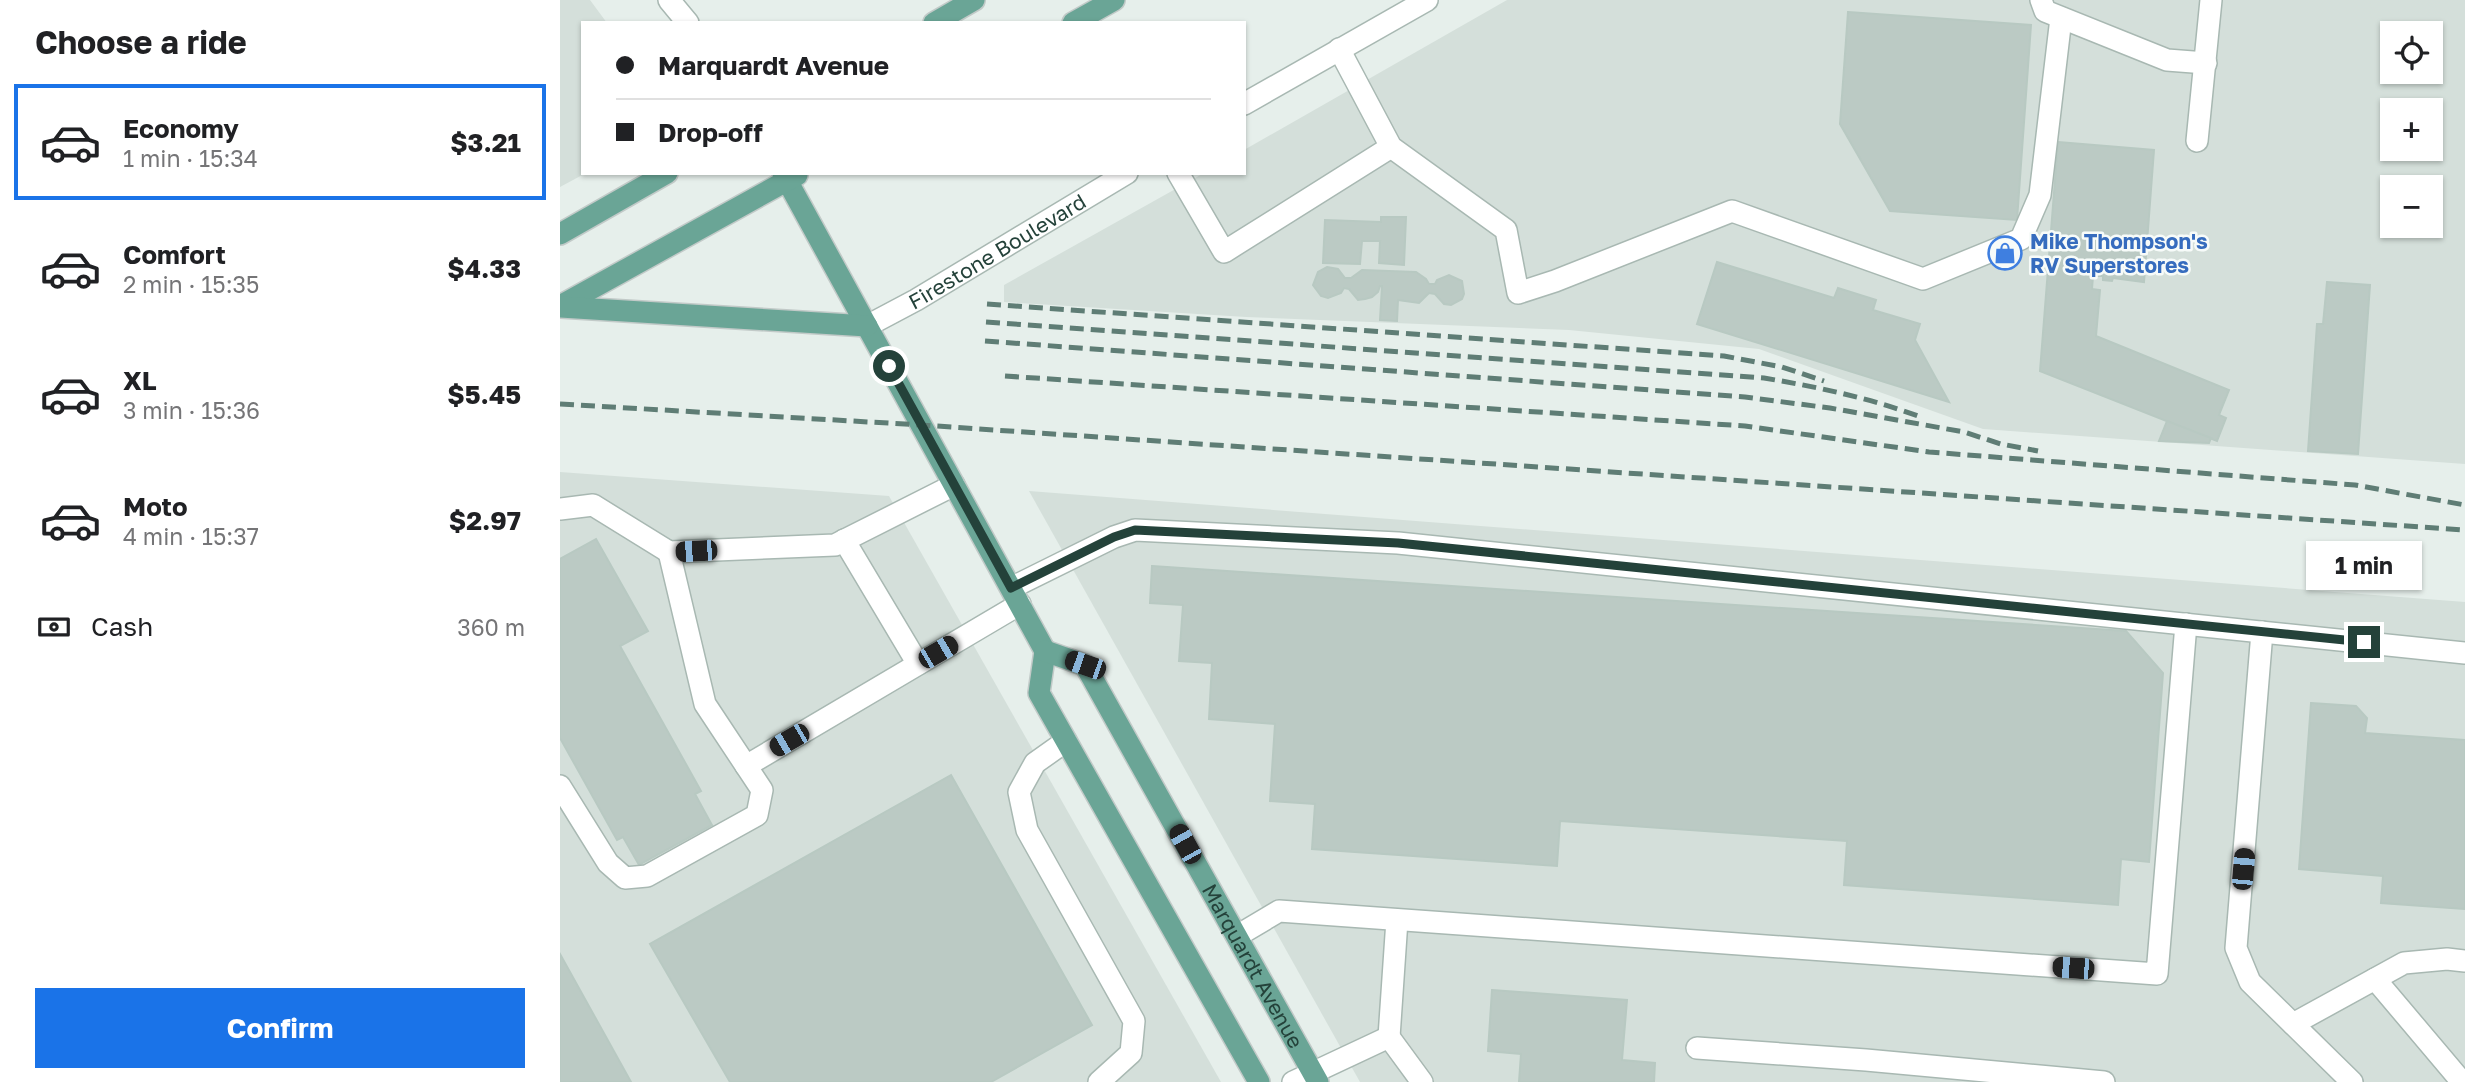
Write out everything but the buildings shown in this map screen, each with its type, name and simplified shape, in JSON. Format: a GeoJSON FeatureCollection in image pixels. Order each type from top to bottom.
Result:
{"type":"FeatureCollection","features":[{"type":"Feature","properties":{"kind":"main road"},"geometry":{"type":"LineString","coordinates":[[937,21],[974,0]]}},
{"type":"Feature","properties":{"kind":"main road"},"geometry":{"type":"LineString","coordinates":[[1077,21],[1114,0]]}},
{"type":"Feature","properties":{"kind":"main road"},"geometry":{"type":"LineString","coordinates":[[560,234],[663,175]]}},
{"type":"Feature","properties":{"kind":"main road"},"geometry":{"type":"LineString","coordinates":[[560,307],[790,176],[867,326],[1045,651],[1039,693],[1259,1082]]}},
{"type":"Feature","properties":{"kind":"main road"},"geometry":{"type":"LineString","coordinates":[[560,307],[867,326]]}},
{"type":"Feature","properties":{"kind":"main road","name":"Marquardt Avenue"},"geometry":{"type":"LineString","coordinates":[[1045,651],[1085,665],[1315,1077]]}},
{"type":"Feature","properties":{"kind":"street"},"geometry":{"type":"LineString","coordinates":[[669,0],[686,21]]}},
{"type":"Feature","properties":{"kind":"street"},"geometry":{"type":"LineString","coordinates":[[1246,103],[1427,0]]}},
{"type":"Feature","properties":{"kind":"street"},"geometry":{"type":"LineString","coordinates":[[2040,0],[2045,11],[2167,60],[2206,63]]}},
{"type":"Feature","properties":{"kind":"street"},"geometry":{"type":"LineString","coordinates":[[2197,141],[2211,0]]}},
{"type":"Feature","properties":{"kind":"street"},"geometry":{"type":"LineString","coordinates":[[1339,49],[1391,147],[1506,230],[1518,293],[1732,211],[1923,279],[2021,239],[2040,195],[2061,18]]}},
{"type":"Feature","properties":{"kind":"street"},"geometry":{"type":"LineString","coordinates":[[1179,175],[1224,252],[1391,147]]}},
{"type":"Feature","properties":{"kind":"street","name":"Firestone Boulevard"},"geometry":{"type":"LineString","coordinates":[[867,326],[916,300],[1124,175]]}},
{"type":"Feature","properties":{"kind":"street"},"geometry":{"type":"LineString","coordinates":[[560,509],[593,505],[669,552],[835,545],[954,485]]}},
{"type":"Feature","properties":{"kind":"street"},"geometry":{"type":"LineString","coordinates":[[746,766],[918,664],[1015,596],[1114,537],[1135,530],[1398,543],[2465,653]]}},
{"type":"Feature","properties":{"kind":"street"},"geometry":{"type":"LineString","coordinates":[[844,540],[918,664]]}},
{"type":"Feature","properties":{"kind":"street"},"geometry":{"type":"LineString","coordinates":[[560,786],[608,863],[625,878],[647,876],[757,815],[762,790],[705,704],[669,552]]}},
{"type":"Feature","properties":{"kind":"street"},"geometry":{"type":"LineString","coordinates":[[1237,936],[1279,911],[2157,974],[2186,624]]}},
{"type":"Feature","properties":{"kind":"street"},"geometry":{"type":"LineString","coordinates":[[2262,632],[2236,948],[2250,982],[2353,1082]]}},
{"type":"Feature","properties":{"kind":"street"},"geometry":{"type":"LineString","coordinates":[[1066,741],[1035,762],[1019,792],[1027,830],[1134,1021],[1131,1053],[1099,1082]]}},
{"type":"Feature","properties":{"kind":"street"},"geometry":{"type":"LineString","coordinates":[[1397,920],[1388,1037],[1422,1082]]}},
{"type":"Feature","properties":{"kind":"street"},"geometry":{"type":"LineString","coordinates":[[2293,1024],[2404,963],[2447,959],[2465,961]]}},
{"type":"Feature","properties":{"kind":"street"},"geometry":{"type":"LineString","coordinates":[[2375,979],[2462,1082]]}},
{"type":"Feature","properties":{"kind":"street"},"geometry":{"type":"LineString","coordinates":[[1293,1082],[1315,1077],[1388,1037]]}},
{"type":"Feature","properties":{"kind":"street"},"geometry":{"type":"LineString","coordinates":[[1696,1048],[1904,1073],[2104,1082]]}},
{"type":"Feature","properties":{"kind":"shaded area"},"geometry":{"type":"Polygon","coordinates":[[[560,0],[590,0],[606,21],[581,21],[582,175],[560,187],[560,0]]]}},
{"type":"Feature","properties":{"kind":"shaded area","name":"Mike Thompson's RV Superstores"},"geometry":{"type":"Polygon","coordinates":[[[1507,0],[2465,0],[2465,464],[1983,429],[1759,349],[1569,330],[1246,317],[1004,302],[1004,285],[1200,175],[1246,175],[1246,149],[1507,0]]]}},
{"type":"Feature","properties":{"kind":"shaded area"},"geometry":{"type":"Polygon","coordinates":[[[560,472],[889,496],[1221,1082],[560,1082],[560,472]]]}},
{"type":"Feature","properties":{"kind":"shaded area"},"geometry":{"type":"Polygon","coordinates":[[[1029,491],[2465,602],[2465,1082],[1360,1082],[1029,491]]]}},
{"type":"Feature","properties":{"kind":"railway"},"geometry":{"type":"LineString","coordinates":[[987,304],[1724,356],[1782,367],[1824,381]]}},
{"type":"Feature","properties":{"kind":"railway"},"geometry":{"type":"LineString","coordinates":[[986,322],[1764,378],[1843,394],[1921,417]]}},
{"type":"Feature","properties":{"kind":"railway"},"geometry":{"type":"LineString","coordinates":[[985,341],[1745,397],[1830,408],[1964,432],[2001,444],[2038,451]]}},
{"type":"Feature","properties":{"kind":"railway"},"geometry":{"type":"LineString","coordinates":[[1005,376],[1745,426],[1929,452],[2355,485],[2465,505]]}},
{"type":"Feature","properties":{"kind":"railway"},"geometry":{"type":"LineString","coordinates":[[560,404],[921,425],[2465,530]]}},
{"type":"Feature","properties":{"kind":"place","name":"Mike Thompson's RV Superstores"},"geometry":{"type":"Point","coordinates":[2005,253]}},
{"type":"Feature","properties":{"kind":"route"},"geometry":{"type":"LineString","coordinates":[[889,366],[1011,588],[1114,537],[1135,530],[1398,543],[2364,642]]}}]}
